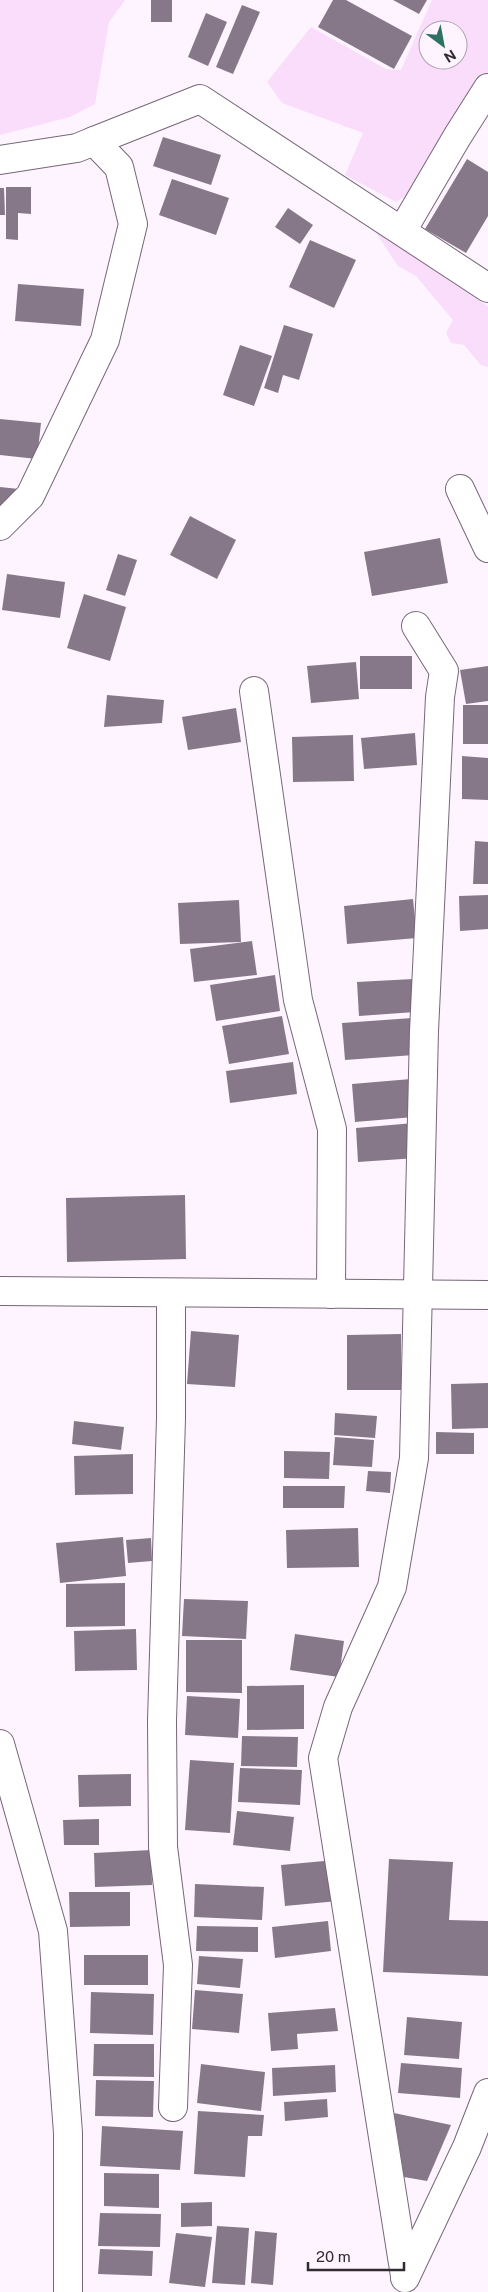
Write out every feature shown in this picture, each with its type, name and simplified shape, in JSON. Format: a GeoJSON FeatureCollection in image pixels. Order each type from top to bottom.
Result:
{"type":"FeatureCollection","features":[{"type":"Feature","properties":{"kind":"street"},"geometry":{"type":"LineString","coordinates":[[402,231],[488,88]]}},
{"type":"Feature","properties":{"kind":"street"},"geometry":{"type":"LineString","coordinates":[[0,160],[78,148],[200,100],[488,288]]}},
{"type":"Feature","properties":{"kind":"street"},"geometry":{"type":"LineString","coordinates":[[0,526],[30,496],[105,340],[133,224],[119,167],[94,141]]}},
{"type":"Feature","properties":{"kind":"street"},"geometry":{"type":"LineString","coordinates":[[460,489],[488,548]]}},
{"type":"Feature","properties":{"kind":"street"},"geometry":{"type":"LineString","coordinates":[[405,2284],[323,1758],[338,1707],[392,1587],[414,1458],[424,1031],[440,696],[444,671],[416,626]]}},
{"type":"Feature","properties":{"kind":"street"},"geometry":{"type":"LineString","coordinates":[[254,691],[298,1000],[332,1129],[331,1294]]}},
{"type":"Feature","properties":{"kind":"street"},"geometry":{"type":"LineString","coordinates":[[0,1291],[488,1295]]}},
{"type":"Feature","properties":{"kind":"street"},"geometry":{"type":"LineString","coordinates":[[171,1293],[170,1418],[162,1721],[163,1847],[178,1965],[173,2107]]}},
{"type":"Feature","properties":{"kind":"street"},"geometry":{"type":"LineString","coordinates":[[0,1744],[53,1931],[68,2133],[68,2292]]}},
{"type":"Feature","properties":{"kind":"street"},"geometry":{"type":"LineString","coordinates":[[405,2284],[467,2147],[488,2093]]}},
{"type":"Feature","properties":{"kind":"shaded area"},"geometry":{"type":"Polygon","coordinates":[[[0,0],[125,0],[109,22],[95,104],[70,117],[0,135],[0,0]]]}},
{"type":"Feature","properties":{"kind":"shaded area"},"geometry":{"type":"Polygon","coordinates":[[[432,0],[488,0],[488,80],[413,191],[396,202],[345,175],[363,133],[282,103],[267,82],[311,27],[386,69],[401,70],[418,32],[418,70],[468,70],[468,20],[423,20],[432,0]]]}},
{"type":"Feature","properties":{"kind":"shaded area"},"geometry":{"type":"Polygon","coordinates":[[[369,222],[438,267],[488,307],[488,367],[481,365],[464,345],[451,343],[446,333],[453,320],[416,276],[398,266],[369,222]]]}},
{"type":"Feature","properties":{"kind":"building"},"geometry":{"type":"Polygon","coordinates":[[[151,0],[172,0],[172,22],[151,22],[151,0]]]}},
{"type":"Feature","properties":{"kind":"building"},"geometry":{"type":"Polygon","coordinates":[[[333,0],[346,0],[412,36],[394,69],[318,27],[333,0]]]}},
{"type":"Feature","properties":{"kind":"building"},"geometry":{"type":"Polygon","coordinates":[[[393,0],[427,0],[419,14],[393,0]]]}},
{"type":"Feature","properties":{"kind":"building"},"geometry":{"type":"Polygon","coordinates":[[[242,5],[260,12],[233,74],[216,67],[242,5]]]}},
{"type":"Feature","properties":{"kind":"building"},"geometry":{"type":"Polygon","coordinates":[[[206,13],[227,22],[208,66],[188,57],[206,13]]]}},
{"type":"Feature","properties":{"kind":"building"},"geometry":{"type":"Polygon","coordinates":[[[163,137],[221,155],[211,185],[153,166],[163,137]]]}},
{"type":"Feature","properties":{"kind":"building"},"geometry":{"type":"Polygon","coordinates":[[[467,159],[488,172],[488,216],[466,253],[425,229],[467,159]]]}},
{"type":"Feature","properties":{"kind":"building"},"geometry":{"type":"Polygon","coordinates":[[[172,179],[229,198],[216,235],[159,215],[172,179]]]}},
{"type":"Feature","properties":{"kind":"building"},"geometry":{"type":"Polygon","coordinates":[[[6,187],[31,187],[31,214],[18,213],[18,240],[6,239],[6,187]]]}},
{"type":"Feature","properties":{"kind":"building"},"geometry":{"type":"Polygon","coordinates":[[[0,188],[4,188],[5,215],[0,215],[0,188]]]}},
{"type":"Feature","properties":{"kind":"building"},"geometry":{"type":"Polygon","coordinates":[[[288,208],[313,225],[300,244],[275,227],[288,208]]]}},
{"type":"Feature","properties":{"kind":"building"},"geometry":{"type":"Polygon","coordinates":[[[310,240],[356,260],[334,308],[289,287],[310,240]]]}},
{"type":"Feature","properties":{"kind":"building"},"geometry":{"type":"Polygon","coordinates":[[[18,284],[84,289],[81,326],[15,321],[18,284]]]}},
{"type":"Feature","properties":{"kind":"building"},"geometry":{"type":"Polygon","coordinates":[[[284,325],[313,334],[299,380],[283,375],[278,393],[264,388],[284,325]]]}},
{"type":"Feature","properties":{"kind":"building"},"geometry":{"type":"Polygon","coordinates":[[[240,345],[272,356],[254,406],[223,395],[240,345]]]}},
{"type":"Feature","properties":{"kind":"building"},"geometry":{"type":"Polygon","coordinates":[[[0,419],[41,423],[37,459],[0,455],[0,419]]]}},
{"type":"Feature","properties":{"kind":"building"},"geometry":{"type":"Polygon","coordinates":[[[0,487],[19,489],[0,512],[0,487]]]}},
{"type":"Feature","properties":{"kind":"building"},"geometry":{"type":"Polygon","coordinates":[[[190,516],[236,540],[217,579],[170,555],[190,516]]]}},
{"type":"Feature","properties":{"kind":"building"},"geometry":{"type":"Polygon","coordinates":[[[440,538],[448,583],[372,596],[364,552],[440,538]]]}},
{"type":"Feature","properties":{"kind":"building"},"geometry":{"type":"Polygon","coordinates":[[[118,554],[137,560],[125,596],[106,590],[118,554]]]}},
{"type":"Feature","properties":{"kind":"building"},"geometry":{"type":"Polygon","coordinates":[[[7,574],[65,582],[60,618],[2,610],[7,574]]]}},
{"type":"Feature","properties":{"kind":"building"},"geometry":{"type":"Polygon","coordinates":[[[84,594],[126,607],[110,661],[67,648],[84,594]]]}},
{"type":"Feature","properties":{"kind":"building"},"geometry":{"type":"Polygon","coordinates":[[[360,656],[412,656],[412,689],[360,689],[360,656]]]}},
{"type":"Feature","properties":{"kind":"building"},"geometry":{"type":"Polygon","coordinates":[[[356,662],[359,699],[311,703],[307,666],[356,662]]]}},
{"type":"Feature","properties":{"kind":"building"},"geometry":{"type":"Polygon","coordinates":[[[488,666],[488,701],[466,704],[460,670],[488,666]]]}},
{"type":"Feature","properties":{"kind":"building"},"geometry":{"type":"Polygon","coordinates":[[[107,695],[164,700],[162,723],[104,727],[107,695]]]}},
{"type":"Feature","properties":{"kind":"building"},"geometry":{"type":"Polygon","coordinates":[[[463,705],[488,705],[488,744],[463,744],[463,705]]]}},
{"type":"Feature","properties":{"kind":"building"},"geometry":{"type":"Polygon","coordinates":[[[236,708],[241,742],[188,750],[182,717],[236,708]]]}},
{"type":"Feature","properties":{"kind":"building"},"geometry":{"type":"Polygon","coordinates":[[[415,733],[417,765],[364,769],[361,738],[415,733]]]}},
{"type":"Feature","properties":{"kind":"building"},"geometry":{"type":"Polygon","coordinates":[[[353,735],[354,781],[293,782],[292,737],[353,735]]]}},
{"type":"Feature","properties":{"kind":"building"},"geometry":{"type":"Polygon","coordinates":[[[462,756],[488,758],[488,800],[462,799],[462,756]]]}},
{"type":"Feature","properties":{"kind":"building"},"geometry":{"type":"Polygon","coordinates":[[[475,841],[488,842],[488,884],[473,884],[475,841]]]}},
{"type":"Feature","properties":{"kind":"building"},"geometry":{"type":"Polygon","coordinates":[[[488,895],[488,929],[460,931],[459,896],[488,895]]]}},
{"type":"Feature","properties":{"kind":"building"},"geometry":{"type":"Polygon","coordinates":[[[413,899],[417,938],[347,944],[344,906],[413,899]]]}},
{"type":"Feature","properties":{"kind":"building"},"geometry":{"type":"Polygon","coordinates":[[[239,900],[241,942],[180,944],[178,903],[239,900]]]}},
{"type":"Feature","properties":{"kind":"building"},"geometry":{"type":"Polygon","coordinates":[[[252,941],[257,975],[194,982],[190,949],[252,941]]]}},
{"type":"Feature","properties":{"kind":"building"},"geometry":{"type":"Polygon","coordinates":[[[275,975],[280,1011],[216,1021],[210,985],[275,975]]]}},
{"type":"Feature","properties":{"kind":"building"},"geometry":{"type":"Polygon","coordinates":[[[413,979],[415,1012],[359,1016],[357,982],[413,979]]]}},
{"type":"Feature","properties":{"kind":"building"},"geometry":{"type":"Polygon","coordinates":[[[282,1016],[289,1054],[229,1064],[222,1026],[282,1016]]]}},
{"type":"Feature","properties":{"kind":"building"},"geometry":{"type":"Polygon","coordinates":[[[412,1018],[414,1055],[345,1060],[342,1023],[412,1018]]]}},
{"type":"Feature","properties":{"kind":"building"},"geometry":{"type":"Polygon","coordinates":[[[293,1062],[297,1094],[230,1103],[226,1071],[293,1062]]]}},
{"type":"Feature","properties":{"kind":"building"},"geometry":{"type":"Polygon","coordinates":[[[411,1079],[414,1117],[355,1122],[352,1084],[411,1079]]]}},
{"type":"Feature","properties":{"kind":"building"},"geometry":{"type":"Polygon","coordinates":[[[414,1123],[417,1158],[358,1162],[356,1128],[414,1123]]]}},
{"type":"Feature","properties":{"kind":"building"},"geometry":{"type":"Polygon","coordinates":[[[185,1195],[186,1259],[67,1262],[66,1198],[185,1195]]]}},
{"type":"Feature","properties":{"kind":"building"},"geometry":{"type":"Polygon","coordinates":[[[191,1331],[239,1335],[235,1387],[187,1384],[191,1331]]]}},
{"type":"Feature","properties":{"kind":"building"},"geometry":{"type":"Polygon","coordinates":[[[401,1334],[401,1390],[347,1390],[347,1335],[401,1334]]]}},
{"type":"Feature","properties":{"kind":"building"},"geometry":{"type":"Polygon","coordinates":[[[488,1383],[488,1428],[452,1429],[451,1384],[488,1383]]]}},
{"type":"Feature","properties":{"kind":"building"},"geometry":{"type":"Polygon","coordinates":[[[335,1413],[377,1416],[375,1438],[334,1435],[335,1413]]]}},
{"type":"Feature","properties":{"kind":"building"},"geometry":{"type":"Polygon","coordinates":[[[74,1421],[124,1427],[121,1450],[72,1444],[74,1421]]]}},
{"type":"Feature","properties":{"kind":"building"},"geometry":{"type":"Polygon","coordinates":[[[436,1432],[474,1433],[474,1454],[436,1454],[436,1432]]]}},
{"type":"Feature","properties":{"kind":"building"},"geometry":{"type":"Polygon","coordinates":[[[335,1437],[374,1440],[372,1467],[333,1465],[335,1437]]]}},
{"type":"Feature","properties":{"kind":"building"},"geometry":{"type":"Polygon","coordinates":[[[284,1451],[330,1452],[329,1479],[284,1478],[284,1451]]]}},
{"type":"Feature","properties":{"kind":"building"},"geometry":{"type":"Polygon","coordinates":[[[133,1454],[133,1494],[75,1495],[74,1456],[133,1454]]]}},
{"type":"Feature","properties":{"kind":"building"},"geometry":{"type":"Polygon","coordinates":[[[368,1471],[391,1472],[390,1493],[366,1491],[368,1471]]]}},
{"type":"Feature","properties":{"kind":"building"},"geometry":{"type":"Polygon","coordinates":[[[283,1486],[345,1486],[344,1508],[283,1508],[283,1486]]]}},
{"type":"Feature","properties":{"kind":"building"},"geometry":{"type":"Polygon","coordinates":[[[358,1528],[359,1567],[287,1568],[286,1530],[358,1528]]]}},
{"type":"Feature","properties":{"kind":"building"},"geometry":{"type":"Polygon","coordinates":[[[123,1537],[126,1576],[60,1583],[56,1543],[123,1537]]]}},
{"type":"Feature","properties":{"kind":"building"},"geometry":{"type":"Polygon","coordinates":[[[151,1538],[152,1561],[128,1563],[126,1540],[151,1538]]]}},
{"type":"Feature","properties":{"kind":"building"},"geometry":{"type":"Polygon","coordinates":[[[125,1583],[125,1626],[66,1627],[66,1584],[125,1583]]]}},
{"type":"Feature","properties":{"kind":"building"},"geometry":{"type":"Polygon","coordinates":[[[184,1599],[248,1601],[246,1639],[182,1636],[184,1599]]]}},
{"type":"Feature","properties":{"kind":"building"},"geometry":{"type":"Polygon","coordinates":[[[136,1629],[137,1670],[75,1671],[74,1631],[136,1629]]]}},
{"type":"Feature","properties":{"kind":"building"},"geometry":{"type":"Polygon","coordinates":[[[295,1634],[344,1641],[339,1677],[290,1670],[295,1634]]]}},
{"type":"Feature","properties":{"kind":"building"},"geometry":{"type":"Polygon","coordinates":[[[186,1640],[242,1640],[242,1693],[186,1692],[186,1640]]]}},
{"type":"Feature","properties":{"kind":"building"},"geometry":{"type":"Polygon","coordinates":[[[304,1685],[304,1729],[247,1730],[247,1686],[304,1685]]]}},
{"type":"Feature","properties":{"kind":"building"},"geometry":{"type":"Polygon","coordinates":[[[187,1696],[240,1699],[238,1738],[185,1735],[187,1696]]]}},
{"type":"Feature","properties":{"kind":"building"},"geometry":{"type":"Polygon","coordinates":[[[242,1736],[298,1737],[297,1767],[241,1766],[242,1736]]]}},
{"type":"Feature","properties":{"kind":"building"},"geometry":{"type":"Polygon","coordinates":[[[190,1760],[234,1763],[230,1833],[185,1830],[190,1760]]]}},
{"type":"Feature","properties":{"kind":"building"},"geometry":{"type":"Polygon","coordinates":[[[240,1768],[302,1770],[300,1805],[238,1802],[240,1768]]]}},
{"type":"Feature","properties":{"kind":"building"},"geometry":{"type":"Polygon","coordinates":[[[131,1774],[131,1806],[79,1807],[78,1775],[131,1774]]]}},
{"type":"Feature","properties":{"kind":"building"},"geometry":{"type":"Polygon","coordinates":[[[237,1811],[294,1817],[290,1851],[233,1845],[237,1811]]]}},
{"type":"Feature","properties":{"kind":"building"},"geometry":{"type":"Polygon","coordinates":[[[99,1819],[99,1845],[64,1845],[63,1820],[99,1819]]]}},
{"type":"Feature","properties":{"kind":"building"},"geometry":{"type":"Polygon","coordinates":[[[151,1850],[152,1885],[95,1887],[94,1853],[151,1850]]]}},
{"type":"Feature","properties":{"kind":"building"},"geometry":{"type":"Polygon","coordinates":[[[389,1859],[453,1862],[449,1920],[488,1921],[488,1976],[383,1972],[389,1859]]]}},
{"type":"Feature","properties":{"kind":"building"},"geometry":{"type":"Polygon","coordinates":[[[335,1860],[338,1901],[285,1906],[281,1865],[335,1860]]]}},
{"type":"Feature","properties":{"kind":"building"},"geometry":{"type":"Polygon","coordinates":[[[195,1884],[264,1887],[262,1920],[194,1917],[195,1884]]]}},
{"type":"Feature","properties":{"kind":"building"},"geometry":{"type":"Polygon","coordinates":[[[69,1892],[130,1892],[130,1926],[70,1927],[69,1892]]]}},
{"type":"Feature","properties":{"kind":"building"},"geometry":{"type":"Polygon","coordinates":[[[328,1921],[331,1951],[275,1958],[272,1927],[328,1921]]]}},
{"type":"Feature","properties":{"kind":"building"},"geometry":{"type":"Polygon","coordinates":[[[197,1926],[258,1927],[258,1952],[196,1951],[197,1926]]]}},
{"type":"Feature","properties":{"kind":"building"},"geometry":{"type":"Polygon","coordinates":[[[84,1955],[148,1955],[148,1985],[84,1985],[84,1955]]]}},
{"type":"Feature","properties":{"kind":"building"},"geometry":{"type":"Polygon","coordinates":[[[199,1956],[243,1959],[240,1988],[197,1984],[199,1956]]]}},
{"type":"Feature","properties":{"kind":"building"},"geometry":{"type":"Polygon","coordinates":[[[195,1990],[243,1994],[239,2033],[192,2029],[195,1990]]]}},
{"type":"Feature","properties":{"kind":"building"},"geometry":{"type":"Polygon","coordinates":[[[91,1992],[154,1994],[153,2035],[90,2033],[91,1992]]]}},
{"type":"Feature","properties":{"kind":"building"},"geometry":{"type":"Polygon","coordinates":[[[335,2008],[338,2031],[297,2034],[298,2049],[271,2051],[268,2013],[335,2008]]]}},
{"type":"Feature","properties":{"kind":"building"},"geometry":{"type":"Polygon","coordinates":[[[407,2017],[462,2022],[459,2059],[404,2055],[407,2017]]]}},
{"type":"Feature","properties":{"kind":"building"},"geometry":{"type":"Polygon","coordinates":[[[94,2044],[154,2044],[154,2077],[93,2076],[94,2044]]]}},
{"type":"Feature","properties":{"kind":"building"},"geometry":{"type":"Polygon","coordinates":[[[401,2063],[462,2068],[460,2098],[398,2093],[401,2063]]]}},
{"type":"Feature","properties":{"kind":"building"},"geometry":{"type":"Polygon","coordinates":[[[201,2064],[265,2072],[261,2111],[197,2103],[201,2064]]]}},
{"type":"Feature","properties":{"kind":"building"},"geometry":{"type":"Polygon","coordinates":[[[335,2065],[336,2092],[273,2096],[272,2068],[335,2065]]]}},
{"type":"Feature","properties":{"kind":"building"},"geometry":{"type":"Polygon","coordinates":[[[96,2080],[154,2081],[153,2117],[95,2116],[96,2080]]]}},
{"type":"Feature","properties":{"kind":"building"},"geometry":{"type":"Polygon","coordinates":[[[327,2099],[328,2117],[285,2121],[284,2102],[327,2099]]]}},
{"type":"Feature","properties":{"kind":"building"},"geometry":{"type":"Polygon","coordinates":[[[198,2111],[264,2115],[262,2136],[248,2136],[245,2177],[194,2174],[198,2111]]]}},
{"type":"Feature","properties":{"kind":"building"},"geometry":{"type":"Polygon","coordinates":[[[394,2113],[451,2125],[427,2181],[404,2177],[394,2113]]]}},
{"type":"Feature","properties":{"kind":"building"},"geometry":{"type":"Polygon","coordinates":[[[102,2126],[183,2131],[180,2170],[100,2166],[102,2126]]]}},
{"type":"Feature","properties":{"kind":"building"},"geometry":{"type":"Polygon","coordinates":[[[104,2173],[159,2174],[159,2208],[104,2206],[104,2173]]]}},
{"type":"Feature","properties":{"kind":"building"},"geometry":{"type":"Polygon","coordinates":[[[212,2202],[212,2226],[181,2227],[181,2203],[212,2202]]]}},
{"type":"Feature","properties":{"kind":"building"},"geometry":{"type":"Polygon","coordinates":[[[100,2213],[161,2214],[160,2247],[98,2246],[100,2213]]]}},
{"type":"Feature","properties":{"kind":"building"},"geometry":{"type":"Polygon","coordinates":[[[217,2226],[249,2228],[245,2285],[212,2283],[217,2226]]]}},
{"type":"Feature","properties":{"kind":"building"},"geometry":{"type":"Polygon","coordinates":[[[255,2231],[277,2233],[273,2285],[251,2283],[255,2231]]]}},
{"type":"Feature","properties":{"kind":"building"},"geometry":{"type":"Polygon","coordinates":[[[176,2233],[212,2237],[205,2287],[169,2283],[176,2233]]]}},
{"type":"Feature","properties":{"kind":"building"},"geometry":{"type":"Polygon","coordinates":[[[100,2249],[153,2251],[152,2276],[98,2274],[100,2249]]]}}]}
